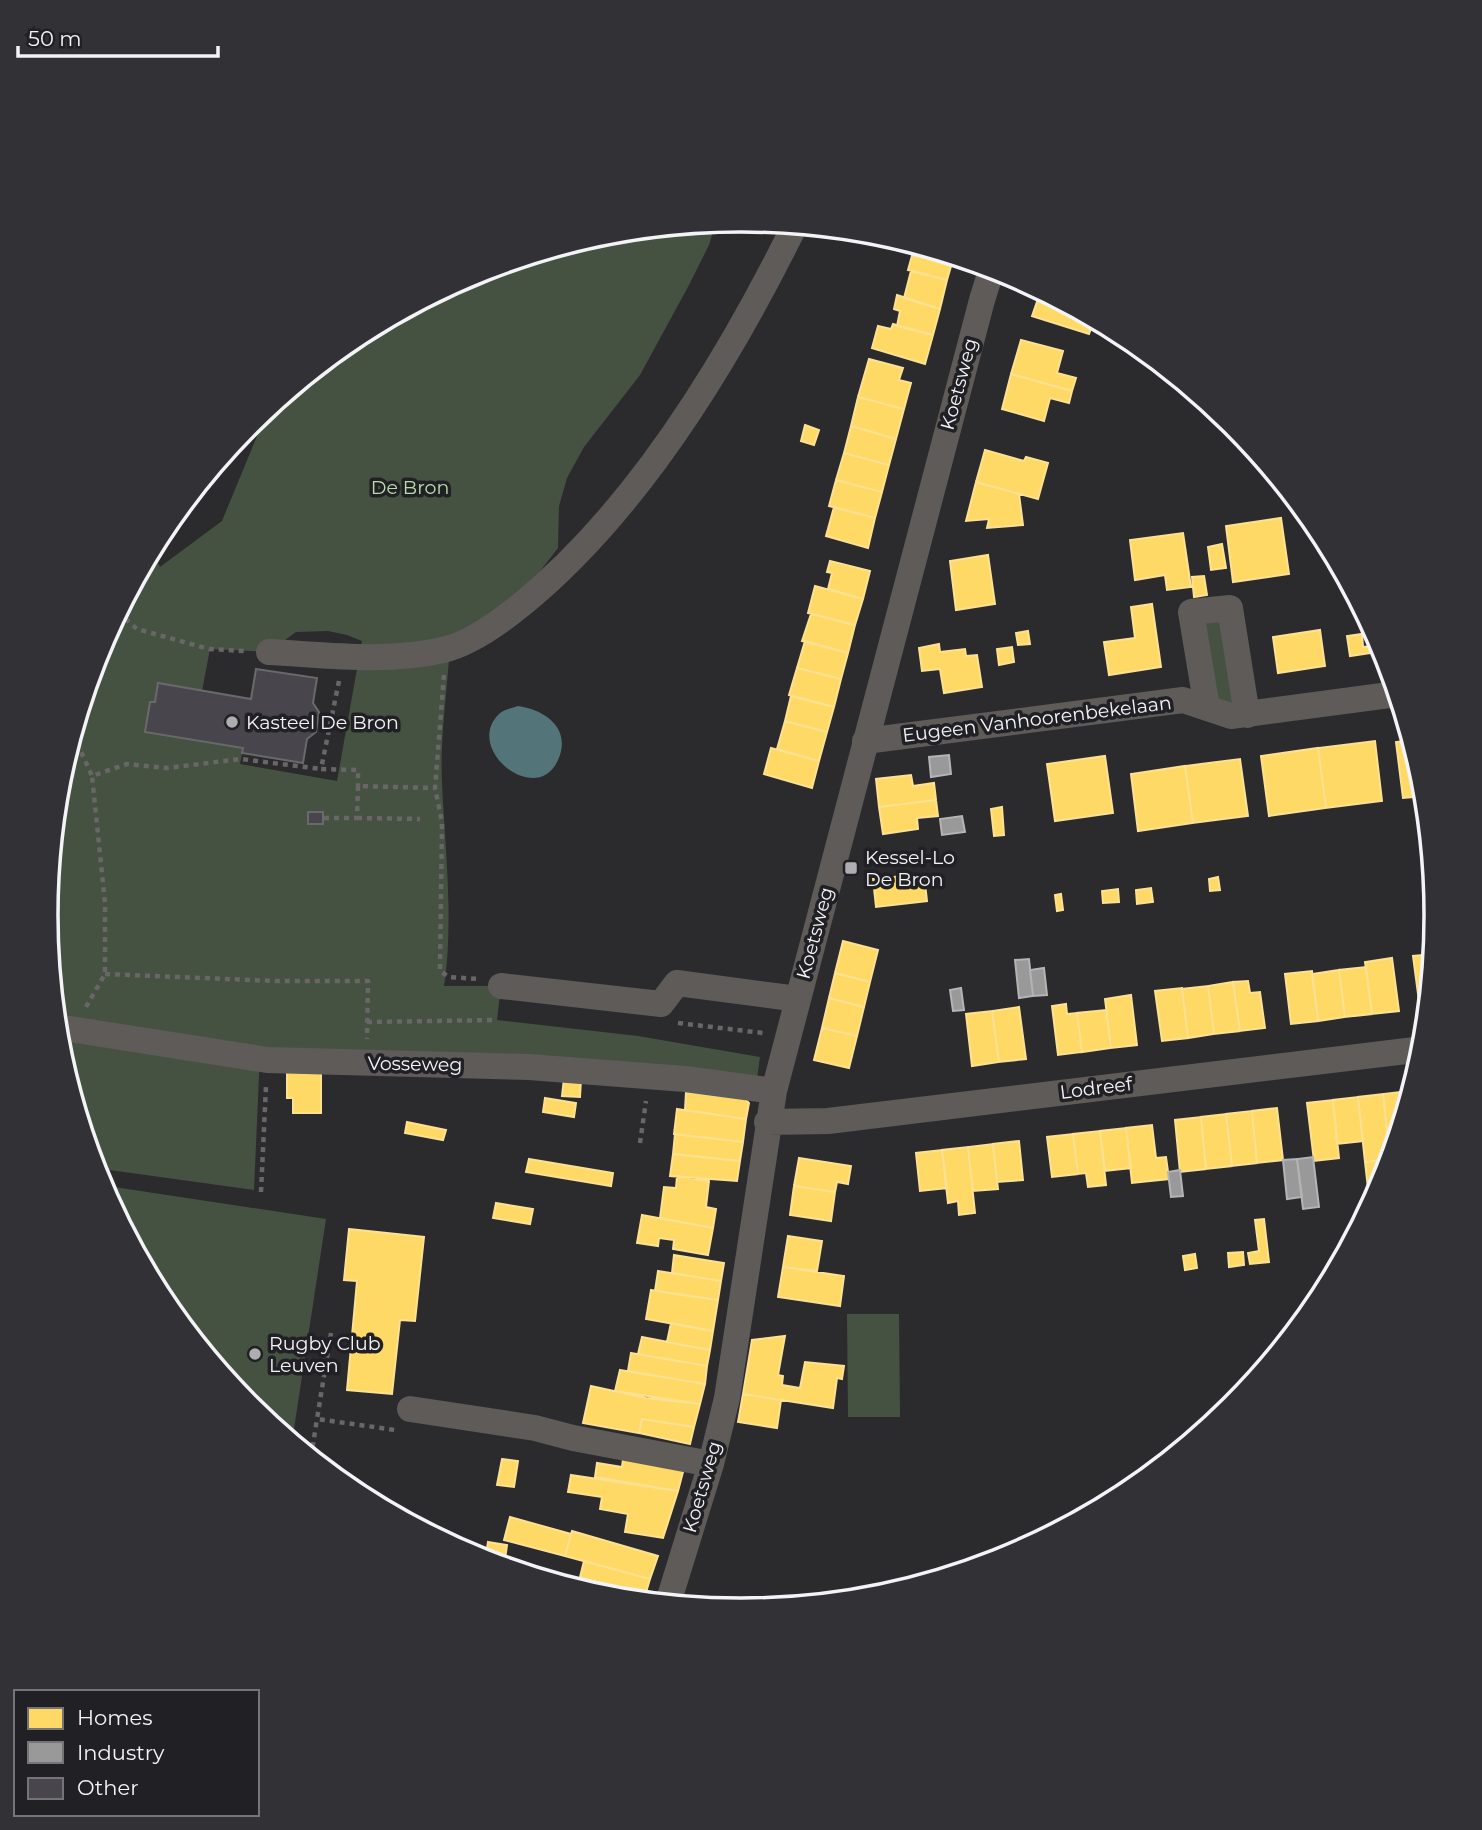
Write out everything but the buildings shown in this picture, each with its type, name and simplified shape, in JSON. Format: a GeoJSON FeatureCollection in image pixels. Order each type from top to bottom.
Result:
{"type":"FeatureCollection","features":[{"type":"Feature","properties":{"kind":"street"},"geometry":{"type":"LineString","coordinates":[[269,652],[400,656],[446,650],[495,626],[542,587],[615,512],[676,430],[731,346],[790,234]]}},
{"type":"Feature","properties":{"kind":"street","name":"Koetsweg"},"geometry":{"type":"LineString","coordinates":[[671,1594],[711,1464],[727,1398],[767,1122],[774,1091],[989,279]]}},
{"type":"Feature","properties":{"kind":"street"},"geometry":{"type":"LineString","coordinates":[[1207,708],[1191,612],[1230,608],[1247,715]]}},
{"type":"Feature","properties":{"kind":"street","name":"Eugeen Vanhoorenbekelaan"},"geometry":{"type":"LineString","coordinates":[[865,741],[1183,700],[1231,716],[1388,695]]}},
{"type":"Feature","properties":{"kind":"street"},"geometry":{"type":"LineString","coordinates":[[501,986],[661,1004],[677,984],[798,999]]}},
{"type":"Feature","properties":{"kind":"street","name":"Vosseweg"},"geometry":{"type":"LineString","coordinates":[[68,1028],[267,1060],[529,1067],[649,1076],[774,1091]]}},
{"type":"Feature","properties":{"kind":"street","name":"Lodreef"},"geometry":{"type":"LineString","coordinates":[[767,1122],[828,1121],[1410,1051]]}},
{"type":"Feature","properties":{"kind":"street"},"geometry":{"type":"LineString","coordinates":[[410,1409],[535,1428],[573,1438],[711,1464]]}},
{"type":"Feature","properties":{"kind":"path"},"geometry":{"type":"LineString","coordinates":[[125,619],[136,629],[209,649],[269,652]]}},
{"type":"Feature","properties":{"kind":"path"},"geometry":{"type":"LineString","coordinates":[[446,650],[435,788],[442,822],[440,971],[449,977],[497,980],[501,986]]}},
{"type":"Feature","properties":{"kind":"path"},"geometry":{"type":"LineString","coordinates":[[321,769],[344,656]]}},
{"type":"Feature","properties":{"kind":"path"},"geometry":{"type":"LineString","coordinates":[[67,1025],[105,974],[105,903],[92,776],[79,747]]}},
{"type":"Feature","properties":{"kind":"path"},"geometry":{"type":"LineString","coordinates":[[92,776],[127,764],[167,768],[241,760],[358,771],[357,818]]}},
{"type":"Feature","properties":{"kind":"path"},"geometry":{"type":"LineString","coordinates":[[358,786],[435,788]]}},
{"type":"Feature","properties":{"kind":"path"},"geometry":{"type":"LineString","coordinates":[[324,818],[420,819]]}},
{"type":"Feature","properties":{"kind":"path"},"geometry":{"type":"LineString","coordinates":[[105,974],[275,981],[368,981],[366,1062]]}},
{"type":"Feature","properties":{"kind":"path"},"geometry":{"type":"LineString","coordinates":[[661,1004],[679,1024],[788,1036]]}},
{"type":"Feature","properties":{"kind":"path"},"geometry":{"type":"LineString","coordinates":[[367,1022],[497,1020]]}},
{"type":"Feature","properties":{"kind":"path"},"geometry":{"type":"LineString","coordinates":[[261,1192],[267,1060]]}},
{"type":"Feature","properties":{"kind":"path"},"geometry":{"type":"LineString","coordinates":[[640,1143],[649,1076]]}},
{"type":"Feature","properties":{"kind":"path"},"geometry":{"type":"LineString","coordinates":[[313,1447],[331,1333]]}},
{"type":"Feature","properties":{"kind":"path"},"geometry":{"type":"LineString","coordinates":[[317,1419],[408,1432],[410,1409]]}},
{"type":"Feature","properties":{"kind":"green space","name":"De Bron"},"geometry":{"type":"Polygon","coordinates":[[[713,233],[689,285],[640,375],[584,447],[567,478],[559,506],[558,548],[531,583],[449,659],[442,752],[449,911],[444,986],[501,986],[497,1020],[638,1036],[760,1057],[757,1079],[260,1053],[254,1190],[108,1170],[81,1092],[71,1048],[59,960],[59,870],[71,782],[94,695],[128,613],[149,573],[157,561],[160,567],[222,521],[259,431],[325,373],[399,323],[480,284],[564,255],[652,238],[713,233]],[[328,631],[296,632],[269,652],[210,649],[202,691],[159,683],[155,702],[150,702],[145,731],[243,748],[240,764],[337,781],[362,641],[328,631]]]}},
{"type":"Feature","properties":{"kind":"green space"},"geometry":{"type":"Polygon","coordinates":[[[1230,608],[1247,715],[1207,708],[1191,612],[1230,608]]]}},
{"type":"Feature","properties":{"kind":"green space","name":"Rugby Club Leuven"},"geometry":{"type":"Polygon","coordinates":[[[115,1187],[326,1219],[294,1431],[258,1398],[199,1331],[149,1257],[115,1187]]]}},
{"type":"Feature","properties":{"kind":"green space"},"geometry":{"type":"Polygon","coordinates":[[[847,1314],[899,1314],[900,1417],[848,1417],[847,1314]]]}},
{"type":"Feature","properties":{"kind":"water"},"geometry":{"type":"Polygon","coordinates":[[[518,706],[547,717],[559,730],[562,739],[558,760],[548,773],[535,778],[521,776],[507,768],[496,757],[490,743],[490,728],[499,714],[518,706]]]}},
{"type":"Feature","properties":{"kind":"place","name":"Kasteel De Bron"},"geometry":{"type":"Point","coordinates":[232,722]}},
{"type":"Feature","properties":{"kind":"place","name":"Kessel-Lo De Bron"},"geometry":{"type":"Point","coordinates":[851,868]}},
{"type":"Feature","properties":{"kind":"place","name":"Rugby Club Leuven"},"geometry":{"type":"Point","coordinates":[255,1354]}}]}
